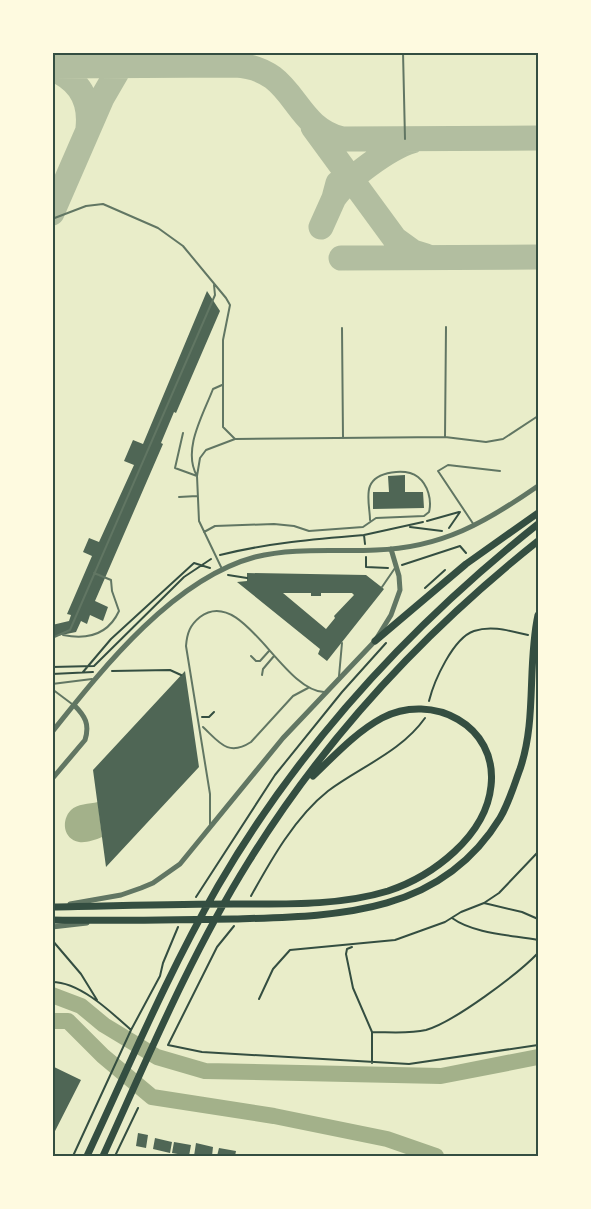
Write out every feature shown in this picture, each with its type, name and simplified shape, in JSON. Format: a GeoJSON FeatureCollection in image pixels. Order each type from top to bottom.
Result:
{"type":"FeatureCollection","features":[{"type":"Feature","properties":{"kind":"highway"},"geometry":{"type":"LineString","coordinates":[[375,641],[466,564],[538,512]]}},
{"type":"Feature","properties":{"kind":"highway"},"geometry":{"type":"LineString","coordinates":[[87,1156],[144,1032],[195,928],[219,886],[292,775],[351,701],[423,624],[487,565],[538,524]]}},
{"type":"Feature","properties":{"kind":"highway"},"geometry":{"type":"LineString","coordinates":[[103,1156],[156,1040],[231,891],[297,790],[361,710],[402,665],[470,598],[538,541]]}},
{"type":"Feature","properties":{"kind":"highway"},"geometry":{"type":"LineString","coordinates":[[52,920],[149,921],[328,915],[372,909],[396,902],[439,879],[480,844],[501,816],[521,766],[527,733],[534,636],[538,615]]}},
{"type":"Feature","properties":{"kind":"highway"},"geometry":{"type":"LineString","coordinates":[[52,906],[277,904],[358,898],[388,891],[414,881],[451,854],[476,826],[490,796],[491,773],[487,752],[470,726],[452,715],[440,711],[428,708],[412,708],[383,718],[369,726],[297,790]]}},
{"type":"Feature","properties":{"kind":"street"},"geometry":{"type":"LineString","coordinates":[[52,732],[97,679],[157,615],[188,589],[222,569],[272,554],[312,551],[390,550],[433,543],[475,526],[538,486]]}},
{"type":"Feature","properties":{"kind":"street"},"geometry":{"type":"LineString","coordinates":[[52,906],[120,895],[153,883],[180,864],[283,738],[339,676],[375,641],[391,615],[398,598],[400,583],[390,550]]}},
{"type":"Feature","properties":{"kind":"street"},"geometry":{"type":"LineString","coordinates":[[52,779],[85,740],[87,733],[84,715],[74,705]]}},
{"type":"Feature","properties":{"kind":"street"},"geometry":{"type":"LineString","coordinates":[[52,927],[105,921]]}},
{"type":"Feature","properties":{"kind":"lane"},"geometry":{"type":"LineString","coordinates":[[403,52],[405,139]]}},
{"type":"Feature","properties":{"kind":"lane"},"geometry":{"type":"LineString","coordinates":[[52,219],[86,206],[104,204],[170,235],[182,246],[230,305],[223,340],[224,427],[235,439]]}},
{"type":"Feature","properties":{"kind":"lane"},"geometry":{"type":"LineString","coordinates":[[52,638],[63,635],[70,630],[215,295],[214,285]]}},
{"type":"Feature","properties":{"kind":"lane"},"geometry":{"type":"LineString","coordinates":[[445,437],[446,327]]}},
{"type":"Feature","properties":{"kind":"lane"},"geometry":{"type":"LineString","coordinates":[[342,328],[343,438]]}},
{"type":"Feature","properties":{"kind":"lane"},"geometry":{"type":"LineString","coordinates":[[197,476],[191,461],[193,443],[213,389],[223,384]]}},
{"type":"Feature","properties":{"kind":"lane"},"geometry":{"type":"LineString","coordinates":[[222,569],[199,521],[197,476],[200,458],[206,450],[235,439],[445,437],[486,442],[503,439],[538,416]]}},
{"type":"Feature","properties":{"kind":"lane"},"geometry":{"type":"LineString","coordinates":[[183,433],[175,468],[197,476]]}},
{"type":"Feature","properties":{"kind":"lane"},"geometry":{"type":"LineString","coordinates":[[475,526],[438,471],[448,465],[500,471]]}},
{"type":"Feature","properties":{"kind":"lane"},"geometry":{"type":"LineString","coordinates":[[204,532],[215,526],[274,524],[294,526],[309,531],[363,527],[370,520],[404,515],[424,516],[429,512],[431,504],[429,492],[418,477],[409,473],[383,473],[374,477],[369,488],[370,520]]}},
{"type":"Feature","properties":{"kind":"lane"},"geometry":{"type":"LineString","coordinates":[[179,497],[197,496]]}},
{"type":"Feature","properties":{"kind":"lane"},"geometry":{"type":"LineString","coordinates":[[382,587],[396,566]]}},
{"type":"Feature","properties":{"kind":"lane"},"geometry":{"type":"LineString","coordinates":[[63,635],[78,638],[97,636],[114,621],[119,611],[112,592],[111,580],[94,573]]}},
{"type":"Feature","properties":{"kind":"lane"},"geometry":{"type":"LineString","coordinates":[[208,832],[211,814],[210,794],[190,674],[187,633],[194,622],[204,614],[217,610],[230,612],[240,619],[269,651],[309,688],[324,692]]}},
{"type":"Feature","properties":{"kind":"lane"},"geometry":{"type":"LineString","coordinates":[[339,676],[342,643]]}},
{"type":"Feature","properties":{"kind":"lane"},"geometry":{"type":"LineString","coordinates":[[251,656],[256,661],[260,661],[269,651]]}},
{"type":"Feature","properties":{"kind":"lane"},"geometry":{"type":"LineString","coordinates":[[262,675],[263,669],[274,656]]}},
{"type":"Feature","properties":{"kind":"lane"},"geometry":{"type":"LineString","coordinates":[[52,684],[97,679]]}},
{"type":"Feature","properties":{"kind":"lane"},"geometry":{"type":"LineString","coordinates":[[203,726],[223,746],[232,749],[244,747],[251,742],[292,696],[309,688]]}},
{"type":"Feature","properties":{"kind":"lane"},"geometry":{"type":"LineString","coordinates":[[52,689],[74,705]]}},
{"type":"Feature","properties":{"kind":"path"},"geometry":{"type":"LineString","coordinates":[[52,667],[94,666],[184,577],[215,557],[277,542],[364,535],[407,526],[464,510]]}},
{"type":"Feature","properties":{"kind":"path"},"geometry":{"type":"LineString","coordinates":[[407,526],[443,531],[448,529],[460,512]]}},
{"type":"Feature","properties":{"kind":"path"},"geometry":{"type":"LineString","coordinates":[[364,535],[366,567],[383,569],[460,546],[466,553]]}},
{"type":"Feature","properties":{"kind":"path"},"geometry":{"type":"LineString","coordinates":[[429,704],[445,663],[469,633],[492,628],[530,635]]}},
{"type":"Feature","properties":{"kind":"path"},"geometry":{"type":"LineString","coordinates":[[112,671],[170,670],[181,675]]}},
{"type":"Feature","properties":{"kind":"path"},"geometry":{"type":"LineString","coordinates":[[52,674],[102,672]]}},
{"type":"Feature","properties":{"kind":"path"},"geometry":{"type":"LineString","coordinates":[[202,717],[209,717],[214,712]]}},
{"type":"Feature","properties":{"kind":"path"},"geometry":{"type":"LineString","coordinates":[[286,840],[322,796],[391,751],[421,724],[427,713]]}},
{"type":"Feature","properties":{"kind":"path"},"geometry":{"type":"LineString","coordinates":[[260,999],[273,969],[290,950],[395,940],[452,918],[484,903],[506,887],[538,852]]}},
{"type":"Feature","properties":{"kind":"path"},"geometry":{"type":"LineString","coordinates":[[484,903],[522,912],[538,920]]}},
{"type":"Feature","properties":{"kind":"path"},"geometry":{"type":"LineString","coordinates":[[452,918],[458,922],[483,930],[538,940]]}},
{"type":"Feature","properties":{"kind":"path"},"geometry":{"type":"LineString","coordinates":[[52,940],[81,974],[96,1000]]}},
{"type":"Feature","properties":{"kind":"path"},"geometry":{"type":"LineString","coordinates":[[352,947],[346,952],[350,976],[372,1032],[372,1063]]}},
{"type":"Feature","properties":{"kind":"path"},"geometry":{"type":"LineString","coordinates":[[372,1032],[420,1031],[438,1025],[500,984],[538,953]]}},
{"type":"Feature","properties":{"kind":"path"},"geometry":{"type":"LineString","coordinates":[[73,1156],[131,1030],[160,976],[163,963]]}},
{"type":"Feature","properties":{"kind":"path"},"geometry":{"type":"LineString","coordinates":[[52,982],[60,982],[96,1000],[131,1030]]}},
{"type":"Feature","properties":{"kind":"path"},"geometry":{"type":"LineString","coordinates":[[190,998],[168,1045],[202,1052],[372,1063],[422,1064],[538,1045]]}},
{"type":"Feature","properties":{"kind":"path"},"geometry":{"type":"LineString","coordinates":[[115,1156],[138,1108]]}},
{"type":"Feature","properties":{"kind":"shaded area"},"geometry":{"type":"Polygon","coordinates":[[[98,802],[102,837],[85,842],[74,840],[65,829],[68,814],[76,806],[98,802]]]}},
{"type":"Feature","properties":{"kind":"building"},"geometry":{"type":"Polygon","coordinates":[[[207,291],[220,311],[176,413],[174,412],[161,443],[163,444],[95,601],[108,607],[103,621],[90,615],[87,624],[81,621],[76,632],[52,637],[52,625],[69,621],[71,615],[67,614],[92,556],[83,552],[89,538],[99,542],[134,465],[124,461],[133,440],[143,444],[207,291]]]}},
{"type":"Feature","properties":{"kind":"building"},"geometry":{"type":"Polygon","coordinates":[[[405,475],[405,492],[423,492],[424,508],[373,509],[373,492],[389,492],[388,476],[405,475]]]}},
{"type":"Feature","properties":{"kind":"building"},"geometry":{"type":"Polygon","coordinates":[[[247,573],[366,575],[384,589],[327,661],[318,654],[320,649],[237,582],[247,581],[247,573]],[[283,593],[326,629],[335,618],[334,616],[354,595],[352,593],[321,593],[321,596],[311,596],[311,593],[283,593]]]}},
{"type":"Feature","properties":{"kind":"building"},"geometry":{"type":"Polygon","coordinates":[[[185,671],[199,767],[106,867],[93,770],[185,671]]]}},
{"type":"Feature","properties":{"kind":"building"},"geometry":{"type":"Polygon","coordinates":[[[52,1066],[81,1080],[52,1137],[52,1066]]]}},
{"type":"Feature","properties":{"kind":"building"},"geometry":{"type":"Polygon","coordinates":[[[138,1133],[148,1135],[146,1148],[136,1146],[138,1133]]]}},
{"type":"Feature","properties":{"kind":"building"},"geometry":{"type":"Polygon","coordinates":[[[155,1138],[172,1142],[170,1153],[153,1149],[155,1138]]]}},
{"type":"Feature","properties":{"kind":"building"},"geometry":{"type":"Polygon","coordinates":[[[174,1142],[191,1145],[189,1156],[172,1153],[174,1142]]]}},
{"type":"Feature","properties":{"kind":"building"},"geometry":{"type":"Polygon","coordinates":[[[196,1143],[213,1147],[212,1156],[194,1156],[196,1143]]]}},
{"type":"Feature","properties":{"kind":"building"},"geometry":{"type":"Polygon","coordinates":[[[219,1148],[236,1151],[235,1156],[217,1156],[219,1148]]]}},
{"type":"Feature","properties":{"kind":"waterway"},"geometry":{"type":"LineString","coordinates":[[52,995],[81,1006],[104,1025],[157,1057],[205,1071],[441,1076],[538,1057]]}},
{"type":"Feature","properties":{"kind":"waterway"},"geometry":{"type":"LineString","coordinates":[[52,1021],[68,1021],[103,1056],[152,1097],[274,1116],[387,1139],[436,1156]]}},
{"type":"Feature","properties":{"kind":"taxiway"},"geometry":{"type":"LineString","coordinates":[[52,213],[102,98],[127,55]]}},
{"type":"Feature","properties":{"kind":"taxiway"},"geometry":{"type":"LineString","coordinates":[[52,66],[235,65],[255,69],[271,76],[282,86],[312,122],[325,132],[342,139],[538,138]]}},
{"type":"Feature","properties":{"kind":"taxiway"},"geometry":{"type":"LineString","coordinates":[[52,69],[69,78],[81,92],[87,108],[88,128]]}},
{"type":"Feature","properties":{"kind":"taxiway"},"geometry":{"type":"LineString","coordinates":[[313,127],[395,239],[413,252],[426,256]]}},
{"type":"Feature","properties":{"kind":"taxiway"},"geometry":{"type":"LineString","coordinates":[[334,198],[359,173],[392,150],[412,141]]}},
{"type":"Feature","properties":{"kind":"taxiway"},"geometry":{"type":"LineString","coordinates":[[321,227],[334,198],[338,183]]}},
{"type":"Feature","properties":{"kind":"taxiway"},"geometry":{"type":"LineString","coordinates":[[341,258],[538,257]]}}]}
